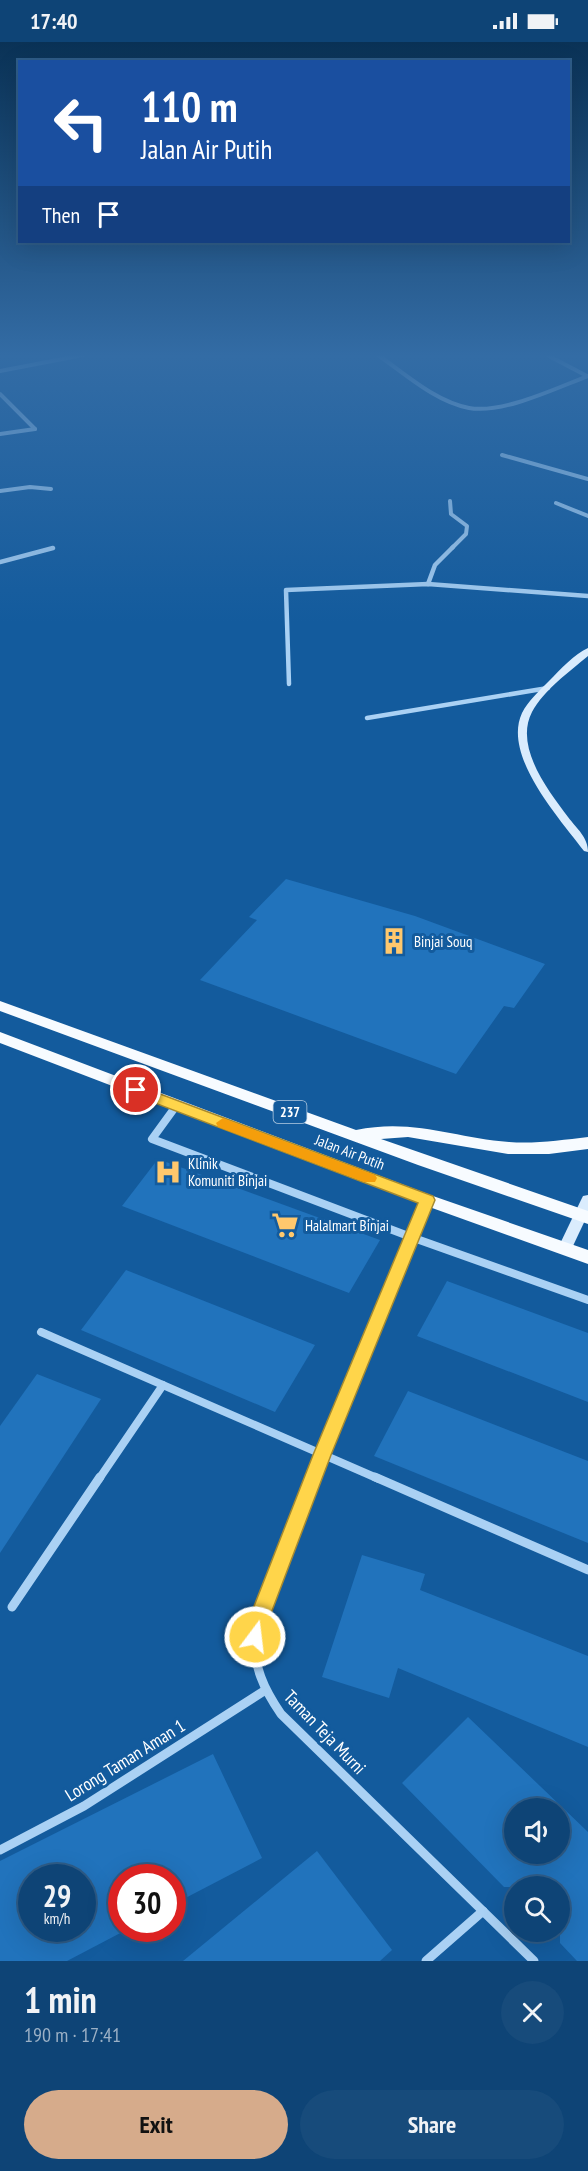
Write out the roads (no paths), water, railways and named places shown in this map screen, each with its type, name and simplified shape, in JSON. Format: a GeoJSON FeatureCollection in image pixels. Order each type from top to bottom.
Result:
{"type":"FeatureCollection","features":[{"type":"Feature","properties":{"kind":"main road","name":"Jalan Air Putih"},"geometry":{"type":"LineString","coordinates":[[0,1006],[353,1135],[586,1211]]}},
{"type":"Feature","properties":{"kind":"main road","name":"Jalan Air Putih"},"geometry":{"type":"LineString","coordinates":[[0,1037],[427,1200],[588,1257]]}},
{"type":"Feature","properties":{"kind":"main road"},"geometry":{"type":"LineString","coordinates":[[353,1135],[408,1131],[508,1148],[549,1148],[588,1143]]}},
{"type":"Feature","properties":{"kind":"street"},"geometry":{"type":"LineString","coordinates":[[502,455],[588,479]]}},
{"type":"Feature","properties":{"kind":"street"},"geometry":{"type":"LineString","coordinates":[[0,491],[30,487],[51,489]]}},
{"type":"Feature","properties":{"kind":"street"},"geometry":{"type":"LineString","coordinates":[[428,584],[435,565],[466,534],[467,526],[452,514],[450,501]]}},
{"type":"Feature","properties":{"kind":"street"},"geometry":{"type":"LineString","coordinates":[[556,503],[588,516]]}},
{"type":"Feature","properties":{"kind":"street"},"geometry":{"type":"LineString","coordinates":[[0,562],[53,548]]}},
{"type":"Feature","properties":{"kind":"street"},"geometry":{"type":"LineString","coordinates":[[289,684],[286,590],[428,584],[588,596]]}},
{"type":"Feature","properties":{"kind":"street"},"geometry":{"type":"LineString","coordinates":[[588,651],[548,687],[526,715],[521,733],[524,753],[536,776],[588,849]]}},
{"type":"Feature","properties":{"kind":"street"},"geometry":{"type":"LineString","coordinates":[[367,718],[548,687]]}},
{"type":"Feature","properties":{"kind":"street"},"geometry":{"type":"LineString","coordinates":[[176,1106],[152,1139],[411,1237],[588,1300]]}},
{"type":"Feature","properties":{"kind":"street","name":"Taman Teja Murni"},"geometry":{"type":"LineString","coordinates":[[427,1200],[322,1455],[257,1624],[253,1650],[264,1691],[281,1714],[534,1961]]}},
{"type":"Feature","properties":{"kind":"street"},"geometry":{"type":"LineString","coordinates":[[565,1248],[586,1211]]}},
{"type":"Feature","properties":{"kind":"street"},"geometry":{"type":"LineString","coordinates":[[41,1332],[588,1570]]}},
{"type":"Feature","properties":{"kind":"street"},"geometry":{"type":"LineString","coordinates":[[12,1607],[163,1385]]}},
{"type":"Feature","properties":{"kind":"street","name":"Lorong Taman Aman 1"},"geometry":{"type":"LineString","coordinates":[[0,1850],[84,1806],[264,1691]]}},
{"type":"Feature","properties":{"kind":"street"},"geometry":{"type":"LineString","coordinates":[[426,1961],[483,1911]]}},
{"type":"Feature","properties":{"kind":"place","name":"Binjai Souq"},"geometry":{"type":"Point","coordinates":[394,941]}},
{"type":"Feature","properties":{"kind":"place","name":"Klinik Komuniti Binjai"},"geometry":{"type":"Point","coordinates":[168,1172]}},
{"type":"Feature","properties":{"kind":"place","name":"Halalmart Binjai"},"geometry":{"type":"Point","coordinates":[285,1225]}}]}
